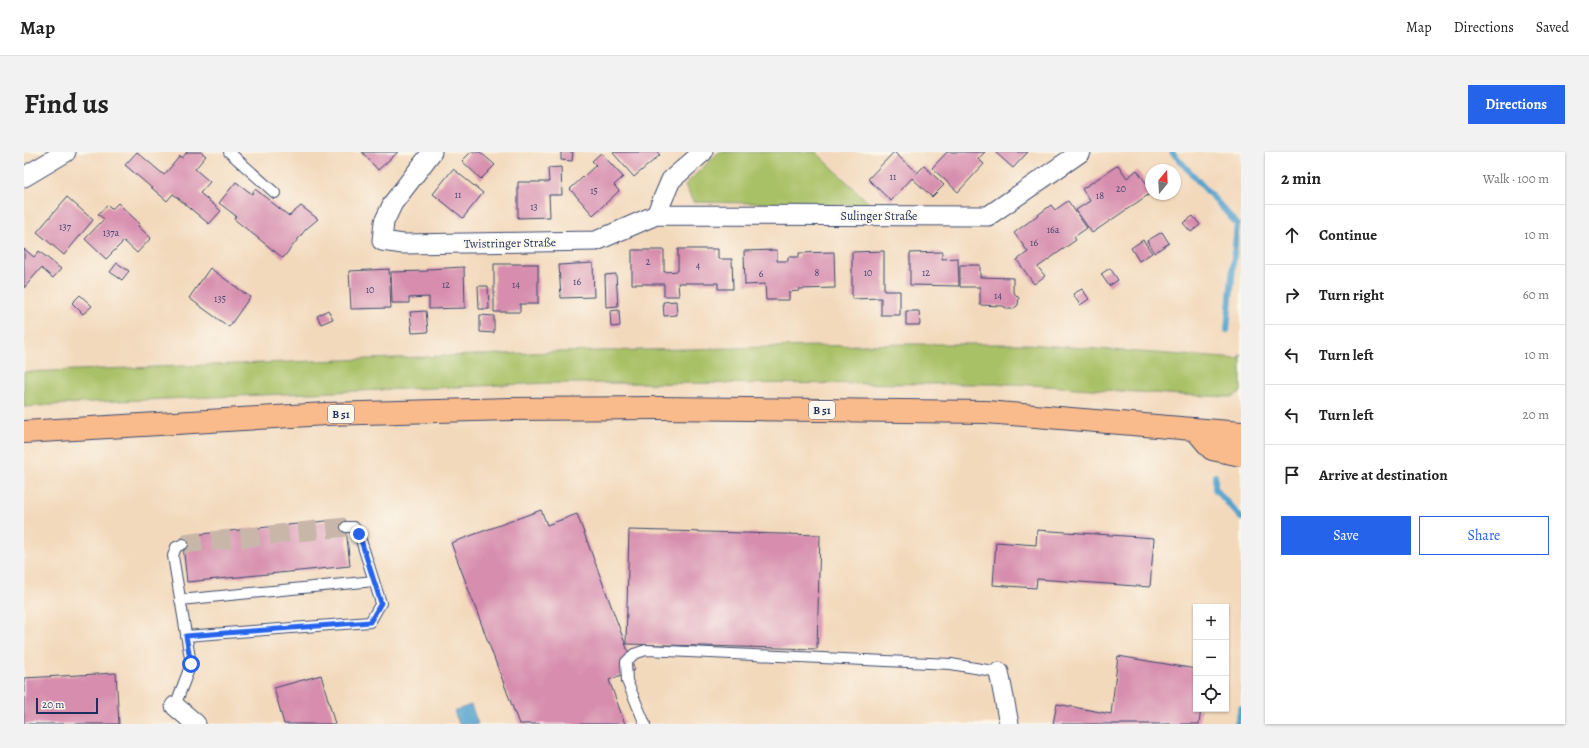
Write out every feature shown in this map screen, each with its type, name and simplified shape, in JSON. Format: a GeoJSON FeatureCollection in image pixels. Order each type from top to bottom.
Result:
{"type":"FeatureCollection","features":[{"type":"Feature","properties":{"kind":"main road","name":"B 51"},"geometry":{"type":"LineString","coordinates":[[24,432],[372,412],[658,408],[986,412],[1241,433]]}},
{"type":"Feature","properties":{"kind":"main road"},"geometry":{"type":"LineString","coordinates":[[1195,429],[1212,450],[1241,455]]}},
{"type":"Feature","properties":{"kind":"street"},"geometry":{"type":"LineString","coordinates":[[24,177],[66,152]]}},
{"type":"Feature","properties":{"kind":"street","name":"Twistringer Straße"},"geometry":{"type":"LineString","coordinates":[[432,152],[393,203],[384,222],[382,241],[403,244],[596,241],[656,215]]}},
{"type":"Feature","properties":{"kind":"street"},"geometry":{"type":"LineString","coordinates":[[656,215],[670,180],[703,152]]}},
{"type":"Feature","properties":{"kind":"street","name":"Sulinger Straße"},"geometry":{"type":"LineString","coordinates":[[656,215],[988,216],[1081,152]]}},
{"type":"Feature","properties":{"kind":"street"},"geometry":{"type":"LineString","coordinates":[[998,672],[1009,724]]}},
{"type":"Feature","properties":{"kind":"street"},"geometry":{"type":"LineString","coordinates":[[175,706],[196,724]]}},
{"type":"Feature","properties":{"kind":"lane"},"geometry":{"type":"LineString","coordinates":[[229,152],[275,193]]}},
{"type":"Feature","properties":{"kind":"lane"},"geometry":{"type":"LineString","coordinates":[[186,636],[370,622],[381,603],[359,534],[354,527],[346,527]]}},
{"type":"Feature","properties":{"kind":"lane"},"geometry":{"type":"LineString","coordinates":[[175,706],[191,664],[173,556],[176,547],[183,544]]}},
{"type":"Feature","properties":{"kind":"lane"},"geometry":{"type":"LineString","coordinates":[[180,600],[374,581]]}},
{"type":"Feature","properties":{"kind":"lane"},"geometry":{"type":"LineString","coordinates":[[645,724],[627,681],[626,662],[634,654],[646,650],[951,664],[998,672]]}},
{"type":"Feature","properties":{"kind":"green space"},"geometry":{"type":"Polygon","coordinates":[[[719,152],[816,152],[871,205],[693,202],[685,185],[719,152]]]}},
{"type":"Feature","properties":{"kind":"green space"},"geometry":{"type":"Polygon","coordinates":[[[909,344],[1026,344],[1239,359],[1241,353],[1241,392],[1232,397],[1015,384],[549,383],[94,402],[24,407],[24,372],[556,352],[909,344]]]}},
{"type":"Feature","properties":{"kind":"water"},"geometry":{"type":"Polygon","coordinates":[[[471,705],[478,724],[459,724],[454,711],[471,705]]]}},
{"type":"Feature","properties":{"kind":"building"},"geometry":{"type":"Polygon","coordinates":[[[137,152],[164,175],[180,156],[182,158],[187,152],[201,152],[206,156],[195,169],[210,182],[200,193],[221,211],[209,224],[173,194],[167,201],[125,165],[137,152]]]}},
{"type":"Feature","properties":{"kind":"building"},"geometry":{"type":"Polygon","coordinates":[[[362,152],[398,152],[378,170],[362,152]]]}},
{"type":"Feature","properties":{"kind":"building"},"geometry":{"type":"Polygon","coordinates":[[[471,152],[480,152],[495,165],[481,179],[462,161],[471,152]]]}},
{"type":"Feature","properties":{"kind":"building"},"geometry":{"type":"Polygon","coordinates":[[[561,152],[573,152],[572,161],[561,160],[561,152]]]}},
{"type":"Feature","properties":{"kind":"building"},"geometry":{"type":"Polygon","coordinates":[[[657,152],[660,155],[634,177],[613,153],[657,152]]]}},
{"type":"Feature","properties":{"kind":"building"},"geometry":{"type":"Polygon","coordinates":[[[894,152],[917,173],[924,166],[944,185],[932,197],[912,178],[891,201],[868,179],[894,152]]]}},
{"type":"Feature","properties":{"kind":"building"},"geometry":{"type":"Polygon","coordinates":[[[947,152],[985,152],[978,159],[984,164],[958,192],[932,168],[947,152]]]}},
{"type":"Feature","properties":{"kind":"building"},"geometry":{"type":"Polygon","coordinates":[[[995,152],[1028,152],[1013,168],[995,152]]]}},
{"type":"Feature","properties":{"kind":"building"},"geometry":{"type":"Polygon","coordinates":[[[601,153],[623,177],[614,185],[619,191],[593,215],[570,189],[596,165],[592,161],[601,153]]]}},
{"type":"Feature","properties":{"kind":"building"},"geometry":{"type":"Polygon","coordinates":[[[1118,165],[1127,178],[1137,170],[1145,181],[1145,197],[1092,233],[1076,210],[1090,201],[1082,189],[1118,165]]]}},
{"type":"Feature","properties":{"kind":"building"},"geometry":{"type":"Polygon","coordinates":[[[561,167],[562,195],[549,195],[550,217],[518,218],[518,182],[549,182],[548,168],[561,167]]]}},
{"type":"Feature","properties":{"kind":"building"},"geometry":{"type":"Polygon","coordinates":[[[453,169],[483,193],[463,218],[433,194],[453,169]]]}},
{"type":"Feature","properties":{"kind":"building"},"geometry":{"type":"Polygon","coordinates":[[[236,182],[252,194],[255,189],[289,216],[301,206],[318,219],[306,229],[283,258],[234,219],[236,216],[219,203],[236,182]]]}},
{"type":"Feature","properties":{"kind":"building"},"geometry":{"type":"Polygon","coordinates":[[[67,197],[93,220],[64,255],[37,232],[67,197]]]}},
{"type":"Feature","properties":{"kind":"building"},"geometry":{"type":"Polygon","coordinates":[[[1068,201],[1087,228],[1074,237],[1076,240],[1038,267],[1045,276],[1034,284],[1017,260],[1028,252],[1014,233],[1051,205],[1055,210],[1068,201]]]}},
{"type":"Feature","properties":{"kind":"building"},"geometry":{"type":"Polygon","coordinates":[[[118,203],[140,224],[138,226],[151,238],[137,253],[124,241],[106,259],[85,239],[104,219],[98,214],[108,205],[112,209],[118,203]]]}},
{"type":"Feature","properties":{"kind":"building"},"geometry":{"type":"Polygon","coordinates":[[[1193,216],[1200,225],[1191,232],[1183,223],[1193,216]]]}},
{"type":"Feature","properties":{"kind":"building"},"geometry":{"type":"Polygon","coordinates":[[[1162,232],[1169,243],[1154,253],[1147,241],[1162,232]]]}},
{"type":"Feature","properties":{"kind":"building"},"geometry":{"type":"Polygon","coordinates":[[[1143,240],[1152,253],[1139,261],[1131,248],[1143,240]]]}},
{"type":"Feature","properties":{"kind":"building"},"geometry":{"type":"Polygon","coordinates":[[[24,249],[34,257],[39,251],[61,269],[53,278],[41,268],[24,288],[24,249]]]}},
{"type":"Feature","properties":{"kind":"building"},"geometry":{"type":"Polygon","coordinates":[[[678,249],[718,249],[718,259],[732,259],[733,289],[718,289],[718,283],[678,283],[679,296],[664,296],[664,284],[632,284],[632,250],[664,250],[664,272],[678,271],[678,249]]]}},
{"type":"Feature","properties":{"kind":"building"},"geometry":{"type":"Polygon","coordinates":[[[777,250],[777,261],[788,261],[788,257],[799,257],[799,253],[834,252],[835,288],[799,289],[799,291],[789,292],[789,300],[766,300],[765,284],[745,285],[744,251],[777,250]]]}},
{"type":"Feature","properties":{"kind":"building"},"geometry":{"type":"Polygon","coordinates":[[[884,251],[884,291],[900,291],[900,315],[881,315],[881,298],[852,299],[852,252],[884,251]]]}},
{"type":"Feature","properties":{"kind":"building"},"geometry":{"type":"Polygon","coordinates":[[[942,252],[942,259],[958,258],[959,286],[910,285],[910,253],[942,252]]]}},
{"type":"Feature","properties":{"kind":"building"},"geometry":{"type":"Polygon","coordinates":[[[117,263],[129,271],[122,280],[110,272],[117,263]]]}},
{"type":"Feature","properties":{"kind":"building"},"geometry":{"type":"Polygon","coordinates":[[[593,263],[594,297],[561,298],[559,265],[593,263]]]}},
{"type":"Feature","properties":{"kind":"building"},"geometry":{"type":"Polygon","coordinates":[[[494,264],[538,264],[538,304],[520,304],[520,312],[494,312],[494,264]]]}},
{"type":"Feature","properties":{"kind":"building"},"geometry":{"type":"Polygon","coordinates":[[[960,265],[980,265],[980,277],[1013,278],[1013,292],[1019,298],[1018,305],[1013,309],[1008,309],[1003,306],[980,305],[980,287],[960,287],[960,265]]]}},
{"type":"Feature","properties":{"kind":"building"},"geometry":{"type":"Polygon","coordinates":[[[464,267],[465,308],[429,309],[429,297],[409,298],[409,303],[392,303],[391,272],[428,271],[428,269],[464,267]]]}},
{"type":"Feature","properties":{"kind":"building"},"geometry":{"type":"Polygon","coordinates":[[[210,268],[250,297],[229,327],[189,298],[210,268]]]}},
{"type":"Feature","properties":{"kind":"building"},"geometry":{"type":"Polygon","coordinates":[[[1110,268],[1118,280],[1109,286],[1101,274],[1110,268]]]}},
{"type":"Feature","properties":{"kind":"building"},"geometry":{"type":"Polygon","coordinates":[[[389,269],[391,308],[351,309],[349,271],[389,269]]]}},
{"type":"Feature","properties":{"kind":"building"},"geometry":{"type":"Polygon","coordinates":[[[616,274],[618,306],[606,307],[605,275],[616,274]]]}},
{"type":"Feature","properties":{"kind":"building"},"geometry":{"type":"Polygon","coordinates":[[[478,286],[488,286],[489,309],[479,309],[478,286]]]}},
{"type":"Feature","properties":{"kind":"building"},"geometry":{"type":"Polygon","coordinates":[[[1082,289],[1089,299],[1080,305],[1073,294],[1082,289]]]}},
{"type":"Feature","properties":{"kind":"building"},"geometry":{"type":"Polygon","coordinates":[[[80,295],[92,306],[83,314],[72,303],[80,295]]]}},
{"type":"Feature","properties":{"kind":"building"},"geometry":{"type":"Polygon","coordinates":[[[676,301],[677,315],[664,316],[663,302],[676,301]]]}},
{"type":"Feature","properties":{"kind":"building"},"geometry":{"type":"Polygon","coordinates":[[[328,310],[333,319],[321,324],[317,316],[328,310]]]}},
{"type":"Feature","properties":{"kind":"building"},"geometry":{"type":"Polygon","coordinates":[[[619,310],[620,326],[611,327],[610,311],[619,310]]]}},
{"type":"Feature","properties":{"kind":"building"},"geometry":{"type":"Polygon","coordinates":[[[426,311],[428,332],[412,333],[410,312],[426,311]]]}},
{"type":"Feature","properties":{"kind":"building"},"geometry":{"type":"Polygon","coordinates":[[[906,311],[919,311],[920,325],[906,325],[906,311]]]}},
{"type":"Feature","properties":{"kind":"building"},"geometry":{"type":"Polygon","coordinates":[[[480,315],[494,316],[494,333],[480,332],[480,315]]]}},
{"type":"Feature","properties":{"kind":"building"},"geometry":{"type":"Polygon","coordinates":[[[541,510],[547,525],[577,514],[635,670],[609,680],[625,724],[519,724],[451,543],[541,510]]]}},
{"type":"Feature","properties":{"kind":"building"},"geometry":{"type":"Polygon","coordinates":[[[345,519],[350,566],[187,582],[182,536],[345,519]]]}},
{"type":"Feature","properties":{"kind":"building"},"geometry":{"type":"Polygon","coordinates":[[[629,530],[820,535],[817,649],[626,644],[629,530]]]}},
{"type":"Feature","properties":{"kind":"building"},"geometry":{"type":"Polygon","coordinates":[[[1037,530],[1154,538],[1150,587],[1037,579],[1036,588],[993,585],[996,542],[1036,545],[1037,530]]]}},
{"type":"Feature","properties":{"kind":"building"},"geometry":{"type":"Polygon","coordinates":[[[1118,656],[1193,668],[1193,712],[1201,712],[1199,724],[1053,724],[1057,704],[1111,714],[1118,656]]]}},
{"type":"Feature","properties":{"kind":"building"},"geometry":{"type":"Polygon","coordinates":[[[116,673],[119,724],[24,724],[24,678],[116,673]]]}},
{"type":"Feature","properties":{"kind":"building"},"geometry":{"type":"Polygon","coordinates":[[[321,675],[335,724],[284,724],[274,688],[321,675]]]}},
{"type":"Feature","properties":{"kind":"waterway"},"geometry":{"type":"LineString","coordinates":[[1172,152],[1237,224],[1227,330]]}},
{"type":"Feature","properties":{"kind":"waterway"},"geometry":{"type":"LineString","coordinates":[[1215,476],[1215,489],[1241,518]]}},
{"type":"Feature","properties":{"kind":"waterway"},"geometry":{"type":"LineString","coordinates":[[1237,724],[1241,708]]}},
{"type":"Feature","properties":{"kind":"tunnel"},"geometry":{"type":"LineString","coordinates":[[183,544],[346,527]]}},
{"type":"Feature","properties":{"kind":"route"},"geometry":{"type":"LineString","coordinates":[[191,664],[186,636],[370,622],[381,603],[359,534]]}}]}
